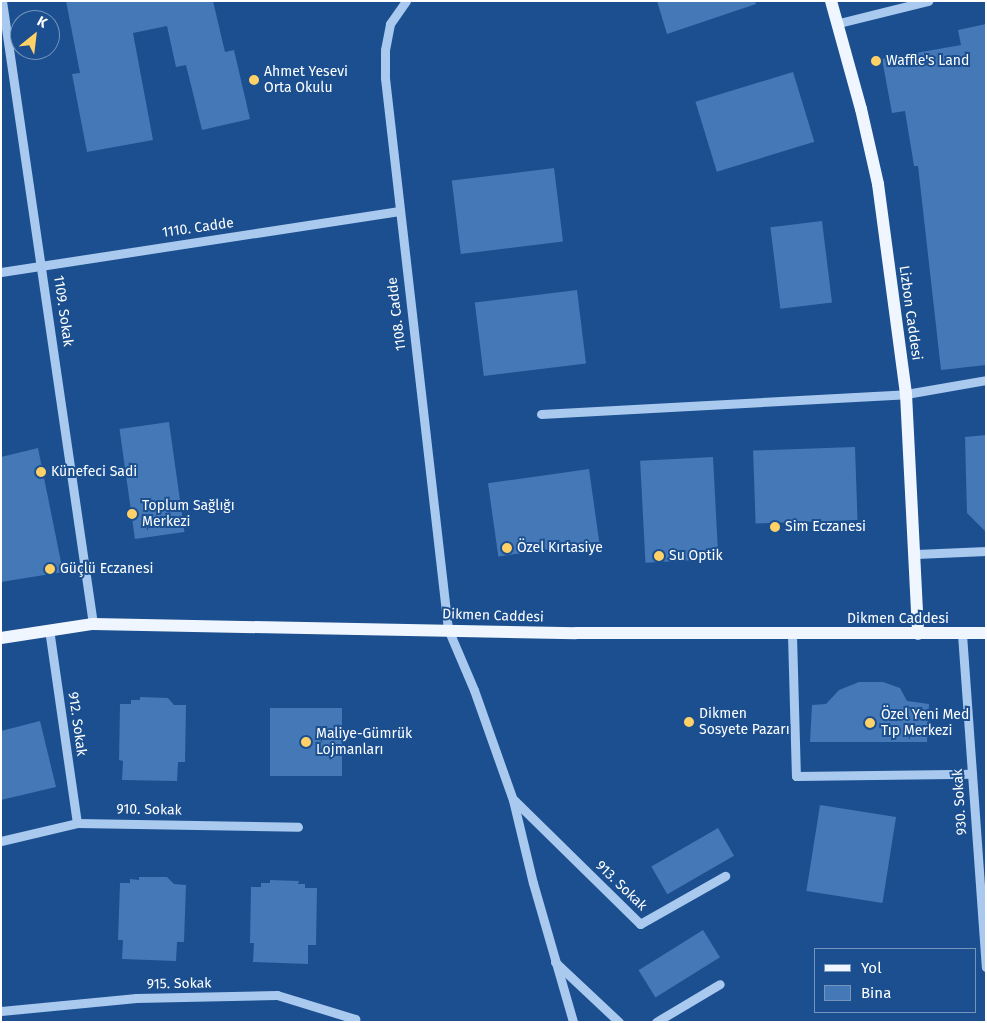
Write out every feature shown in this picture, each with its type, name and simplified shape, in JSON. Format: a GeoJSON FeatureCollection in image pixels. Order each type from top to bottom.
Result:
{"type":"FeatureCollection","features":[{"type":"Feature","properties":{"kind":"main road","name":"Lizbon Caddesi"},"geometry":{"type":"LineString","coordinates":[[831,1],[839,23],[878,184],[906,394],[916,554],[918,634]]}},
{"type":"Feature","properties":{"kind":"main road","name":"Dikmen Caddesi"},"geometry":{"type":"LineString","coordinates":[[1,638],[49,629],[94,624],[792,635],[986,633]]}},
{"type":"Feature","properties":{"kind":"street","name":"1109. Sokak"},"geometry":{"type":"LineString","coordinates":[[2,1],[43,265],[94,624]]}},
{"type":"Feature","properties":{"kind":"street","name":"1108. Cadde"},"geometry":{"type":"LineString","coordinates":[[406,1],[390,24],[385,50],[385,78],[448,629]]}},
{"type":"Feature","properties":{"kind":"street"},"geometry":{"type":"LineString","coordinates":[[839,23],[928,1]]}},
{"type":"Feature","properties":{"kind":"street","name":"1110. Cadde"},"geometry":{"type":"LineString","coordinates":[[1,272],[399,212]]}},
{"type":"Feature","properties":{"kind":"street"},"geometry":{"type":"LineString","coordinates":[[541,414],[906,394],[986,380]]}},
{"type":"Feature","properties":{"kind":"street"},"geometry":{"type":"LineString","coordinates":[[916,554],[986,551]]}},
{"type":"Feature","properties":{"kind":"street","name":"912. Sokak"},"geometry":{"type":"LineString","coordinates":[[49,629],[76,823]]}},
{"type":"Feature","properties":{"kind":"street","name":"913. Sokak"},"geometry":{"type":"LineString","coordinates":[[448,629],[474,690],[513,800],[572,1022]]}},
{"type":"Feature","properties":{"kind":"street","name":"930. Sokak"},"geometry":{"type":"LineString","coordinates":[[962,634],[986,967]]}},
{"type":"Feature","properties":{"kind":"street"},"geometry":{"type":"LineString","coordinates":[[792,635],[796,776],[972,774]]}},
{"type":"Feature","properties":{"kind":"street","name":"913. Sokak"},"geometry":{"type":"LineString","coordinates":[[513,800],[640,924],[725,876]]}},
{"type":"Feature","properties":{"kind":"street","name":"910. Sokak"},"geometry":{"type":"LineString","coordinates":[[1,841],[76,823],[298,827]]}},
{"type":"Feature","properties":{"kind":"street"},"geometry":{"type":"LineString","coordinates":[[555,962],[619,1022]]}},
{"type":"Feature","properties":{"kind":"street"},"geometry":{"type":"LineString","coordinates":[[656,1022],[720,984]]}},
{"type":"Feature","properties":{"kind":"street","name":"915. Sokak"},"geometry":{"type":"LineString","coordinates":[[1,1011],[136,998],[277,996],[355,1020]]}},
{"type":"Feature","properties":{"kind":"building"},"geometry":{"type":"Polygon","coordinates":[[[66,1],[213,1],[225,52],[234,50],[250,119],[202,130],[186,65],[176,67],[167,26],[133,33],[153,140],[87,152],[72,74],[80,73],[66,1]]]}},
{"type":"Feature","properties":{"kind":"building"},"geometry":{"type":"Polygon","coordinates":[[[657,1],[755,1],[756,4],[667,34],[657,1]]]}},
{"type":"Feature","properties":{"kind":"building"},"geometry":{"type":"Polygon","coordinates":[[[986,24],[986,365],[941,370],[918,166],[914,166],[905,111],[892,113],[882,59],[961,45],[958,30],[986,24]]]}},
{"type":"Feature","properties":{"kind":"building"},"geometry":{"type":"Polygon","coordinates":[[[793,72],[814,142],[717,172],[695,102],[793,72]]]}},
{"type":"Feature","properties":{"kind":"building"},"geometry":{"type":"Polygon","coordinates":[[[554,168],[563,241],[461,254],[452,181],[554,168]]]}},
{"type":"Feature","properties":{"kind":"building"},"geometry":{"type":"Polygon","coordinates":[[[822,221],[832,302],[780,309],[770,227],[822,221]]]}},
{"type":"Feature","properties":{"kind":"building"},"geometry":{"type":"Polygon","coordinates":[[[577,290],[586,363],[484,376],[475,303],[577,290]]]}},
{"type":"Feature","properties":{"kind":"building"},"geometry":{"type":"Polygon","coordinates":[[[169,422],[184,532],[135,539],[119,429],[169,422]]]}},
{"type":"Feature","properties":{"kind":"building"},"geometry":{"type":"Polygon","coordinates":[[[986,435],[986,532],[967,513],[965,437],[986,435]]]}},
{"type":"Feature","properties":{"kind":"building"},"geometry":{"type":"Polygon","coordinates":[[[855,447],[858,520],[756,524],[753,451],[855,447]]]}},
{"type":"Feature","properties":{"kind":"building"},"geometry":{"type":"Polygon","coordinates":[[[38,448],[63,572],[1,582],[1,457],[38,448]]]}},
{"type":"Feature","properties":{"kind":"building"},"geometry":{"type":"Polygon","coordinates":[[[713,457],[718,559],[645,563],[640,461],[713,457]]]}},
{"type":"Feature","properties":{"kind":"building"},"geometry":{"type":"Polygon","coordinates":[[[589,469],[599,542],[498,556],[488,483],[589,469]]]}},
{"type":"Feature","properties":{"kind":"building","name":"Özel Yeni Med Tıp Merkezi"},"geometry":{"type":"Polygon","coordinates":[[[859,682],[883,682],[900,688],[907,701],[929,704],[927,742],[810,742],[812,705],[826,704],[839,690],[859,682]]]}},
{"type":"Feature","properties":{"kind":"building"},"geometry":{"type":"Polygon","coordinates":[[[140,697],[168,698],[174,705],[186,705],[185,762],[178,762],[177,781],[122,780],[123,761],[119,760],[120,704],[131,704],[131,700],[140,700],[140,697]]]}},
{"type":"Feature","properties":{"kind":"building","name":"Maliye-Gümrük Lojmanları"},"geometry":{"type":"Polygon","coordinates":[[[270,708],[342,708],[342,776],[270,776],[270,708]]]}},
{"type":"Feature","properties":{"kind":"building"},"geometry":{"type":"Polygon","coordinates":[[[40,721],[56,787],[1,800],[1,731],[40,721]]]}},
{"type":"Feature","properties":{"kind":"building"},"geometry":{"type":"Polygon","coordinates":[[[820,805],[896,817],[882,903],[806,891],[820,805]]]}},
{"type":"Feature","properties":{"kind":"building"},"geometry":{"type":"Polygon","coordinates":[[[718,828],[734,856],[667,894],[651,866],[718,828]]]}},
{"type":"Feature","properties":{"kind":"building"},"geometry":{"type":"Polygon","coordinates":[[[139,877],[167,877],[174,884],[186,885],[184,942],[177,942],[176,961],[122,959],[123,940],[118,940],[120,883],[130,883],[130,879],[139,880],[139,877]]]}},
{"type":"Feature","properties":{"kind":"building"},"geometry":{"type":"Polygon","coordinates":[[[270,880],[299,881],[298,884],[305,884],[305,888],[317,888],[316,945],[308,945],[308,964],[253,962],[254,943],[250,943],[251,887],[261,887],[261,883],[270,883],[270,880]]]}},
{"type":"Feature","properties":{"kind":"building"},"geometry":{"type":"Polygon","coordinates":[[[703,930],[720,957],[656,997],[639,970],[703,930]]]}},
{"type":"Feature","properties":{"kind":"place","name":"Waffle's Land"},"geometry":{"type":"Point","coordinates":[876,61]}},
{"type":"Feature","properties":{"kind":"place","name":"Ahmet Yesevi Orta Okulu"},"geometry":{"type":"Point","coordinates":[254,80]}},
{"type":"Feature","properties":{"kind":"place","name":"Künefeci Sadi"},"geometry":{"type":"Point","coordinates":[41,472]}},
{"type":"Feature","properties":{"kind":"place","name":"Toplum Sağlığı Merkezi"},"geometry":{"type":"Point","coordinates":[132,514]}},
{"type":"Feature","properties":{"kind":"place","name":"Sim Eczanesi"},"geometry":{"type":"Point","coordinates":[775,527]}},
{"type":"Feature","properties":{"kind":"place","name":"Özel Kırtasiye"},"geometry":{"type":"Point","coordinates":[507,548]}},
{"type":"Feature","properties":{"kind":"place","name":"Su Optik"},"geometry":{"type":"Point","coordinates":[659,556]}},
{"type":"Feature","properties":{"kind":"place","name":"Güçlü Eczanesi"},"geometry":{"type":"Point","coordinates":[50,569]}},
{"type":"Feature","properties":{"kind":"place","name":"Dikmen Sosyete Pazarı"},"geometry":{"type":"Point","coordinates":[689,722]}},
{"type":"Feature","properties":{"kind":"place","name":"Özel Yeni Med Tıp Merkezi"},"geometry":{"type":"Point","coordinates":[870,723]}},
{"type":"Feature","properties":{"kind":"place","name":"Maliye-Gümrük Lojmanları"},"geometry":{"type":"Point","coordinates":[306,742]}}]}
